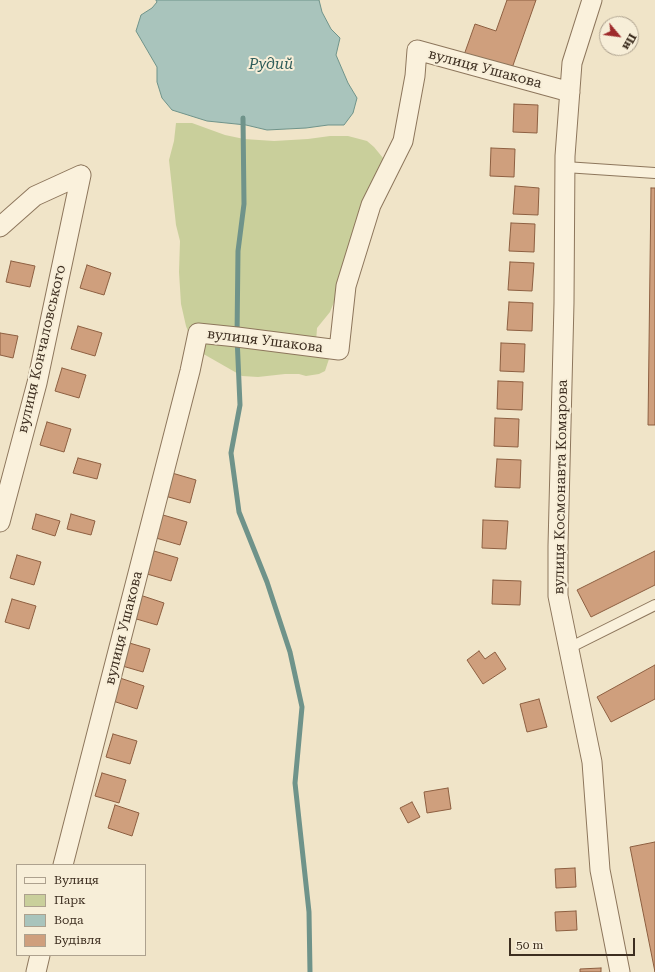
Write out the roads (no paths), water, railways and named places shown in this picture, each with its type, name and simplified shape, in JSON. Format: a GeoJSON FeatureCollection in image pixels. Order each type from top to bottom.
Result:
{"type":"FeatureCollection","features":[{"type":"Feature","properties":{"kind":"street","name":"вулиця Космонавта Комарова"},"geometry":{"type":"LineString","coordinates":[[592,0],[572,63],[565,167],[564,303],[558,596],[592,762],[600,870],[620,972]]}},
{"type":"Feature","properties":{"kind":"street","name":"вулиця Ушакова"},"geometry":{"type":"LineString","coordinates":[[63,864],[198,334],[237,337],[338,350],[346,286],[371,205],[403,141],[415,76],[417,50],[570,92]]}},
{"type":"Feature","properties":{"kind":"street","name":"вулиця Кончаловського"},"geometry":{"type":"LineString","coordinates":[[0,227],[36,196],[81,175],[37,383],[0,522]]}},
{"type":"Feature","properties":{"kind":"street"},"geometry":{"type":"LineString","coordinates":[[36,972],[40,956]]}},
{"type":"Feature","properties":{"kind":"lane"},"geometry":{"type":"LineString","coordinates":[[565,167],[655,173]]}},
{"type":"Feature","properties":{"kind":"lane"},"geometry":{"type":"LineString","coordinates":[[569,648],[655,605]]}},
{"type":"Feature","properties":{"kind":"water","name":"Рудий"},"geometry":{"type":"Polygon","coordinates":[[[156,0],[319,0],[322,12],[331,29],[340,38],[336,55],[348,83],[357,98],[353,113],[344,125],[267,130],[246,125],[207,121],[172,110],[162,98],[157,82],[157,67],[136,31],[141,15],[152,8],[157,2],[156,0]]]}},
{"type":"Feature","properties":{"kind":"waterway"},"geometry":{"type":"LineString","coordinates":[[243,118],[244,204],[238,251],[237,337],[240,405],[231,453],[239,512],[267,582],[290,652],[302,707],[295,783],[309,912],[310,972]]}}]}
